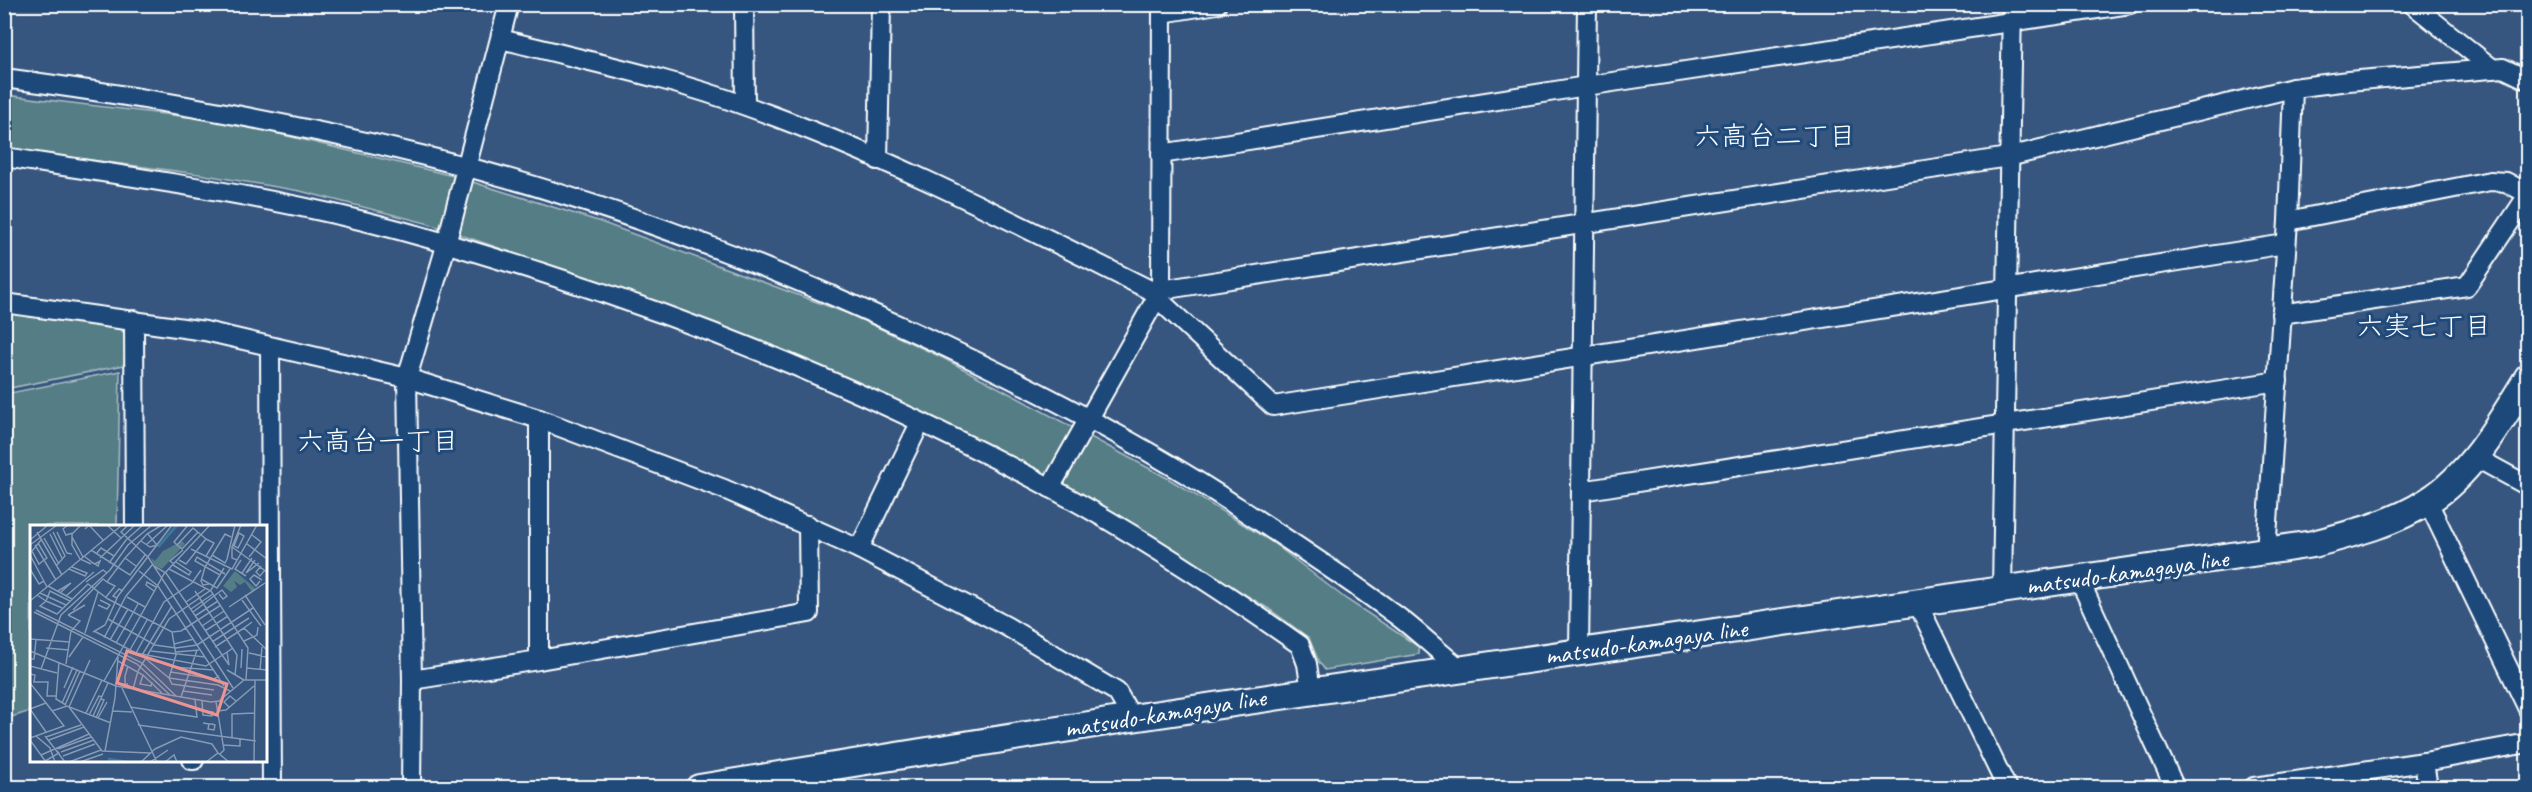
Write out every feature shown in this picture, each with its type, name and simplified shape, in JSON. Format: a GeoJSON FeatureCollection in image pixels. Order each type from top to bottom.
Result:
{"type":"FeatureCollection","features":[{"type":"Feature","properties":{"kind":"main road","name":"matsudo-kamagaya line"},"geometry":{"type":"LineString","coordinates":[[699,788],[1132,718],[2313,544],[2346,536],[2395,518],[2428,502],[2453,482],[2475,457],[2528,377]]}},
{"type":"Feature","properties":{"kind":"street"},"geometry":{"type":"LineString","coordinates":[[411,788],[412,680],[407,378],[467,167],[509,4]]}},
{"type":"Feature","properties":{"kind":"street"},"geometry":{"type":"LineString","coordinates":[[744,4],[745,105]]}},
{"type":"Feature","properties":{"kind":"street"},"geometry":{"type":"LineString","coordinates":[[878,159],[881,4]]}},
{"type":"Feature","properties":{"kind":"street"},"geometry":{"type":"LineString","coordinates":[[1050,488],[1158,294],[1162,9],[1217,4]]}},
{"type":"Feature","properties":{"kind":"street"},"geometry":{"type":"LineString","coordinates":[[1579,652],[1587,4]]}},
{"type":"Feature","properties":{"kind":"street"},"geometry":{"type":"LineString","coordinates":[[1161,154],[1586,86],[2012,13],[2130,4]]}},
{"type":"Feature","properties":{"kind":"street"},"geometry":{"type":"LineString","coordinates":[[2412,4],[2493,69]]}},
{"type":"Feature","properties":{"kind":"street"},"geometry":{"type":"LineString","coordinates":[[2002,589],[2012,13]]}},
{"type":"Feature","properties":{"kind":"street"},"geometry":{"type":"LineString","coordinates":[[501,39],[649,77],[745,105],[878,159],[960,196],[1158,294],[1274,406],[2285,244]]}},
{"type":"Feature","properties":{"kind":"street"},"geometry":{"type":"LineString","coordinates":[[1158,294],[1584,223],[2008,157],[2293,88],[2503,68],[2528,80]]}},
{"type":"Feature","properties":{"kind":"street"},"geometry":{"type":"LineString","coordinates":[[4,78],[237,114],[467,167],[604,208],[759,264],[962,354],[1089,419],[1209,489],[1306,552],[1396,615],[1461,669]]}},
{"type":"Feature","properties":{"kind":"street"},"geometry":{"type":"LineString","coordinates":[[2266,552],[2288,221],[2293,88]]}},
{"type":"Feature","properties":{"kind":"street"},"geometry":{"type":"LineString","coordinates":[[4,158],[267,200],[320,211],[446,244],[626,300],[710,331],[864,395],[1050,488],[1124,531],[1300,645],[1307,664],[1311,692]]}},
{"type":"Feature","properties":{"kind":"street"},"geometry":{"type":"LineString","coordinates":[[2281,314],[2467,286],[2528,194],[2506,182],[2490,181],[2288,221]]}},
{"type":"Feature","properties":{"kind":"street"},"geometry":{"type":"LineString","coordinates":[[4,303],[205,332],[407,378],[539,419],[724,489],[859,549],[1006,626],[1117,692],[1132,718]]}},
{"type":"Feature","properties":{"kind":"street"},"geometry":{"type":"LineString","coordinates":[[134,320],[135,525]]}},
{"type":"Feature","properties":{"kind":"street"},"geometry":{"type":"LineString","coordinates":[[270,347],[268,740],[272,788]]}},
{"type":"Feature","properties":{"kind":"street"},"geometry":{"type":"LineString","coordinates":[[1581,491],[2278,381]]}},
{"type":"Feature","properties":{"kind":"street"},"geometry":{"type":"LineString","coordinates":[[539,419],[539,660]]}},
{"type":"Feature","properties":{"kind":"street"},"geometry":{"type":"LineString","coordinates":[[859,549],[920,423]]}},
{"type":"Feature","properties":{"kind":"street"},"geometry":{"type":"LineString","coordinates":[[2475,457],[2528,486]]}},
{"type":"Feature","properties":{"kind":"street"},"geometry":{"type":"LineString","coordinates":[[2428,502],[2522,686],[2528,709]]}},
{"type":"Feature","properties":{"kind":"street"},"geometry":{"type":"LineString","coordinates":[[412,680],[809,613],[808,525]]}},
{"type":"Feature","properties":{"kind":"street"},"geometry":{"type":"LineString","coordinates":[[2079,579],[2175,788]]}},
{"type":"Feature","properties":{"kind":"street"},"geometry":{"type":"LineString","coordinates":[[1917,602],[2007,788]]}},
{"type":"Feature","properties":{"kind":"street"},"geometry":{"type":"LineString","coordinates":[[2254,788],[2309,783],[2528,742]]}},
{"type":"Feature","properties":{"kind":"street"},"geometry":{"type":"LineString","coordinates":[[2424,762],[2428,788]]}},
{"type":"Feature","properties":{"kind":"green space"},"geometry":{"type":"Polygon","coordinates":[[[5,95],[230,122],[453,176],[598,221],[849,314],[943,358],[1169,479],[1272,542],[1346,599],[1419,647],[1419,654],[1325,670],[1309,638],[1269,609],[1041,471],[817,366],[673,308],[426,223],[300,191],[199,174],[5,149],[5,95]]]}},
{"type":"Feature","properties":{"kind":"green space"},"geometry":{"type":"Polygon","coordinates":[[[5,310],[116,325],[127,336],[124,365],[5,389],[5,310]]]}},
{"type":"Feature","properties":{"kind":"green space"},"geometry":{"type":"Polygon","coordinates":[[[120,371],[117,525],[30,525],[30,711],[5,719],[5,394],[120,371]]]}},
{"type":"Feature","properties":{"kind":"district","name":"六高台二丁目"},"geometry":{"type":"Point","coordinates":[1775,136]}},
{"type":"Feature","properties":{"kind":"district","name":"六実七丁目"},"geometry":{"type":"Point","coordinates":[2424,326]}},
{"type":"Feature","properties":{"kind":"district","name":"六高台一丁目"},"geometry":{"type":"Point","coordinates":[378,441]}}]}
